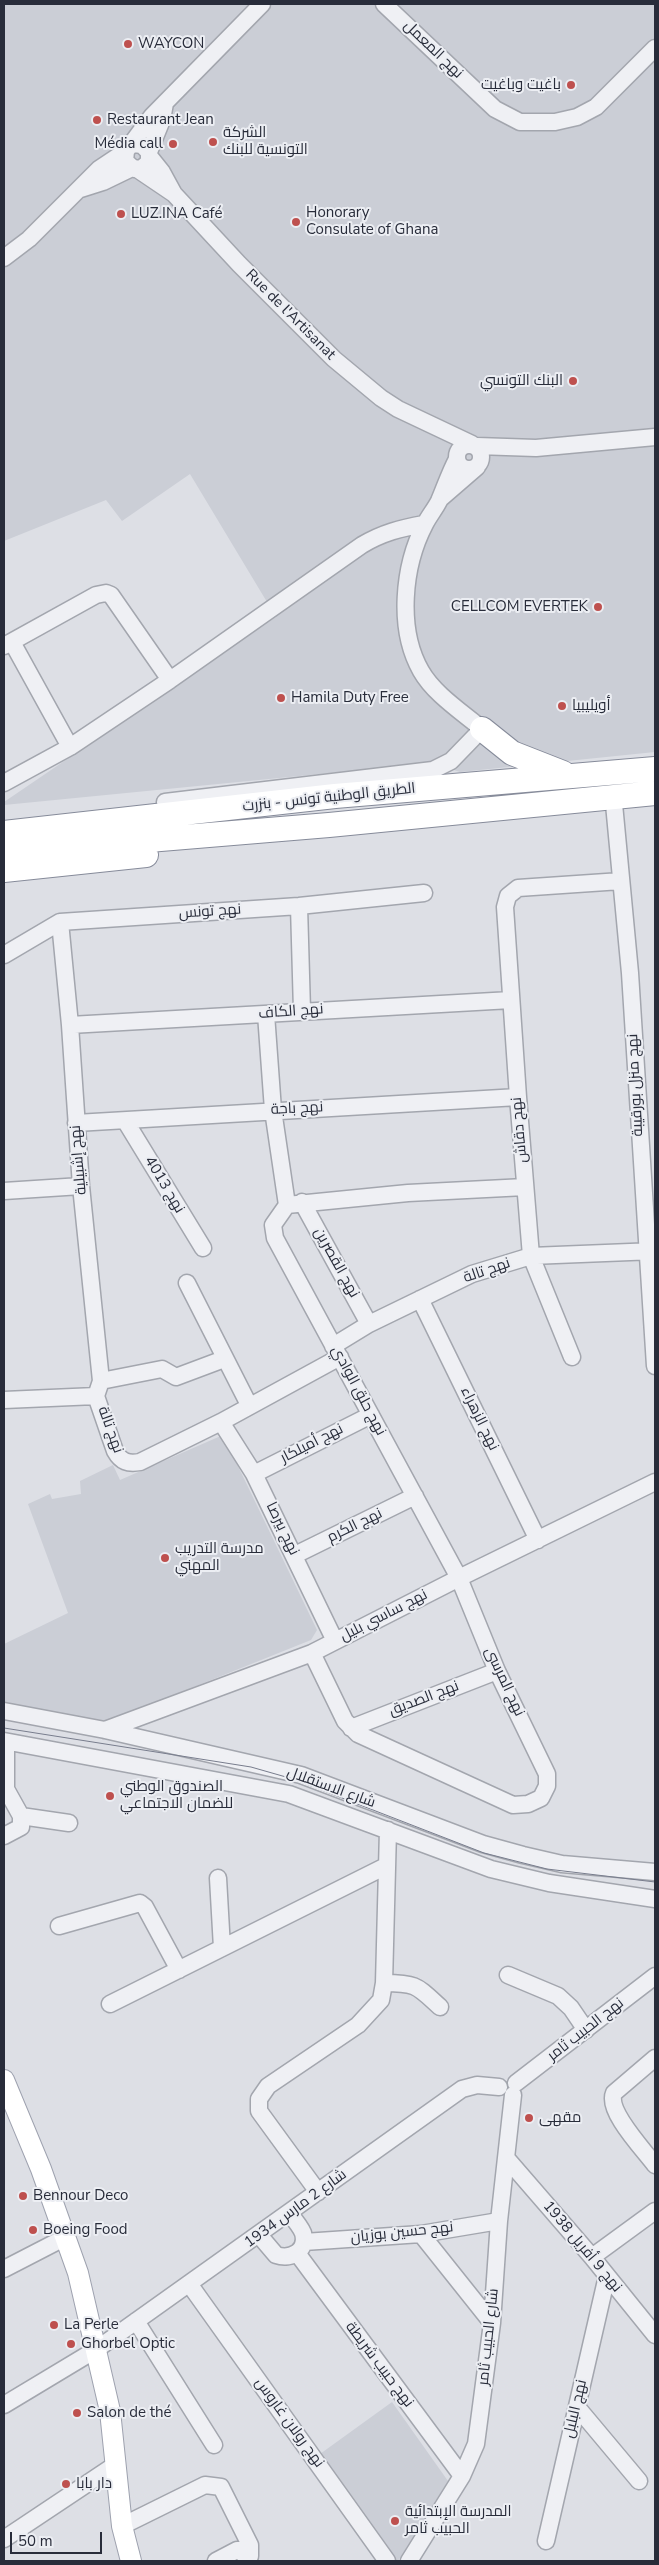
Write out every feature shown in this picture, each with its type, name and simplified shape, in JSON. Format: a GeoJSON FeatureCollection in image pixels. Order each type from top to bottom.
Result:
{"type":"FeatureCollection","features":[{"type":"Feature","properties":{"kind":"highway"},"geometry":{"type":"LineString","coordinates":[[482,729],[512,753],[525,760],[576,777]]}},
{"type":"Feature","properties":{"kind":"highway","name":"الطريق الوطنية تونس - بنزرت"},"geometry":{"type":"LineString","coordinates":[[7,843],[335,796],[655,769]]}},
{"type":"Feature","properties":{"kind":"highway","name":"الطريق الوطنية تونس - بنزرت"},"geometry":{"type":"LineString","coordinates":[[7,843],[361,822],[614,801],[655,793]]}},
{"type":"Feature","properties":{"kind":"highway"},"geometry":{"type":"LineString","coordinates":[[7,843],[165,802],[335,796]]}},
{"type":"Feature","properties":{"kind":"main road"},"geometry":{"type":"LineString","coordinates":[[4,2080],[66,2237],[97,2349],[110,2411],[122,2526],[132,2561]]}},
{"type":"Feature","properties":{"kind":"street"},"geometry":{"type":"LineString","coordinates":[[134,168],[125,161],[129,148],[152,116],[262,4]]}},
{"type":"Feature","properties":{"kind":"street","name":"نهج المعمل"},"geometry":{"type":"LineString","coordinates":[[384,4],[495,109],[520,122],[555,122],[577,117],[596,107],[655,48]]}},
{"type":"Feature","properties":{"kind":"street"},"geometry":{"type":"LineString","coordinates":[[78,190],[103,182],[134,168],[146,166],[162,120],[165,103]]}},
{"type":"Feature","properties":{"kind":"street"},"geometry":{"type":"LineString","coordinates":[[4,258],[29,239],[98,169],[129,148],[142,145],[150,154]]}},
{"type":"Feature","properties":{"kind":"street","name":"Rue de l'Artisanat"},"geometry":{"type":"LineString","coordinates":[[150,154],[174,194]]}},
{"type":"Feature","properties":{"kind":"street","name":"Rue de l'Artisanat"},"geometry":{"type":"LineString","coordinates":[[134,168],[174,194],[293,320],[334,360],[382,398],[420,418],[466,450]]}},
{"type":"Feature","properties":{"kind":"street"},"geometry":{"type":"LineString","coordinates":[[466,450],[536,448],[655,437]]}},
{"type":"Feature","properties":{"kind":"street"},"geometry":{"type":"LineString","coordinates":[[466,450],[461,466],[467,469],[536,448]]}},
{"type":"Feature","properties":{"kind":"street"},"geometry":{"type":"LineString","coordinates":[[439,501],[479,465],[481,454],[466,450]]}},
{"type":"Feature","properties":{"kind":"street"},"geometry":{"type":"LineString","coordinates":[[165,802],[433,770],[451,762],[482,729],[438,691],[421,672],[408,634],[406,608],[408,581],[413,555],[424,524],[439,501],[466,450]]}},
{"type":"Feature","properties":{"kind":"street"},"geometry":{"type":"LineString","coordinates":[[4,783],[70,747],[170,680],[362,545],[396,528],[424,524]]}},
{"type":"Feature","properties":{"kind":"street"},"geometry":{"type":"LineString","coordinates":[[70,747],[8,644],[96,595],[106,593],[111,595],[170,680]]}},
{"type":"Feature","properties":{"kind":"street","name":"نهج منزل بورقيبة"},"geometry":{"type":"LineString","coordinates":[[614,801],[630,972],[651,1251],[655,1366]]}},
{"type":"Feature","properties":{"kind":"street","name":"نهج دقاش"},"geometry":{"type":"LineString","coordinates":[[572,1357],[531,1256],[505,907],[508,896],[518,888],[621,881]]}},
{"type":"Feature","properties":{"kind":"street","name":"نهج تونس"},"geometry":{"type":"LineString","coordinates":[[4,955],[60,922],[299,906],[424,893]]}},
{"type":"Feature","properties":{"kind":"street"},"geometry":{"type":"LineString","coordinates":[[299,906],[302,1011]]}},
{"type":"Feature","properties":{"kind":"street","name":"نهج إشبيلية"},"geometry":{"type":"LineString","coordinates":[[60,922],[99,1388]]}},
{"type":"Feature","properties":{"kind":"street","name":"نهج الكاف"},"geometry":{"type":"LineString","coordinates":[[70,1025],[511,1000]]}},
{"type":"Feature","properties":{"kind":"street","name":"نهج القصرين"},"geometry":{"type":"LineString","coordinates":[[266,1014],[274,1110],[295,1204],[369,1324]]}},
{"type":"Feature","properties":{"kind":"street","name":"نهج باجة"},"geometry":{"type":"LineString","coordinates":[[76,1123],[126,1122],[274,1110],[518,1097]]}},
{"type":"Feature","properties":{"kind":"street","name":"نهج 4013"},"geometry":{"type":"LineString","coordinates":[[126,1122],[204,1248]]}},
{"type":"Feature","properties":{"kind":"street"},"geometry":{"type":"LineString","coordinates":[[4,1192],[81,1186]]}},
{"type":"Feature","properties":{"kind":"street"},"geometry":{"type":"LineString","coordinates":[[295,1204],[408,1193],[525,1187]]}},
{"type":"Feature","properties":{"kind":"street","name":"نهج حلق الوادي"},"geometry":{"type":"LineString","coordinates":[[295,1204],[273,1225],[275,1238],[458,1578]]}},
{"type":"Feature","properties":{"kind":"street","name":"نهج تالة"},"geometry":{"type":"LineString","coordinates":[[99,1388],[115,1451],[120,1459],[130,1463],[140,1462],[221,1422],[336,1351],[369,1324],[472,1274],[531,1256],[651,1251]]}},
{"type":"Feature","properties":{"kind":"street"},"geometry":{"type":"LineString","coordinates":[[187,1283],[249,1405]]}},
{"type":"Feature","properties":{"kind":"street","name":"نهج الزهراء"},"geometry":{"type":"LineString","coordinates":[[420,1299],[538,1540]]}},
{"type":"Feature","properties":{"kind":"street"},"geometry":{"type":"LineString","coordinates":[[4,1400],[99,1388],[162,1369],[176,1377],[224,1359]]}},
{"type":"Feature","properties":{"kind":"street","name":"نهج أميلكار"},"geometry":{"type":"LineString","coordinates":[[254,1474],[371,1415]]}},
{"type":"Feature","properties":{"kind":"street","name":"نهج بيرصا"},"geometry":{"type":"LineString","coordinates":[[221,1422],[254,1474],[295,1555],[335,1641]]}},
{"type":"Feature","properties":{"kind":"street","name":"نهج ساسي بليل"},"geometry":{"type":"LineString","coordinates":[[105,1730],[312,1653],[458,1578],[655,1482]]}},
{"type":"Feature","properties":{"kind":"street","name":"نهج الكرم"},"geometry":{"type":"LineString","coordinates":[[295,1555],[415,1496]]}},
{"type":"Feature","properties":{"kind":"street","name":"نهج المرسى"},"geometry":{"type":"LineString","coordinates":[[351,1728],[358,1734],[513,1805],[528,1804],[541,1798],[547,1786],[547,1774],[498,1671],[458,1578]]}},
{"type":"Feature","properties":{"kind":"street"},"geometry":{"type":"LineString","coordinates":[[312,1653],[351,1728]]}},
{"type":"Feature","properties":{"kind":"street","name":"نهج الصديق"},"geometry":{"type":"LineString","coordinates":[[351,1728],[498,1671]]}},
{"type":"Feature","properties":{"kind":"street","name":"شارع الاستقلال"},"geometry":{"type":"LineString","coordinates":[[4,1711],[105,1730],[301,1775],[483,1844],[523,1855],[562,1864],[655,1872]]}},
{"type":"Feature","properties":{"kind":"street"},"geometry":{"type":"LineString","coordinates":[[4,1836],[21,1827],[21,1816],[5,1789],[5,1741]]}},
{"type":"Feature","properties":{"kind":"street","name":"شارع الاستقلال"},"geometry":{"type":"LineString","coordinates":[[5,1741],[288,1794],[491,1869],[549,1883],[655,1899]]}},
{"type":"Feature","properties":{"kind":"street"},"geometry":{"type":"LineString","coordinates":[[21,1816],[69,1823]]}},
{"type":"Feature","properties":{"kind":"street"},"geometry":{"type":"LineString","coordinates":[[318,2192],[259,2112],[259,2099],[268,2086],[364,2020],[380,2000],[384,1983],[388,1830]]}},
{"type":"Feature","properties":{"kind":"street"},"geometry":{"type":"LineString","coordinates":[[110,2004],[386,1866]]}},
{"type":"Feature","properties":{"kind":"street"},"geometry":{"type":"LineString","coordinates":[[218,1878],[222,1948]]}},
{"type":"Feature","properties":{"kind":"street"},"geometry":{"type":"LineString","coordinates":[[59,1926],[140,1903],[146,1907],[179,1970]]}},
{"type":"Feature","properties":{"kind":"street"},"geometry":{"type":"LineString","coordinates":[[508,1975],[558,1996],[571,2008],[586,2030]]}},
{"type":"Feature","properties":{"kind":"street","name":"نهج الحبيب ثامر"},"geometry":{"type":"LineString","coordinates":[[510,2088],[655,1976]]}},
{"type":"Feature","properties":{"kind":"street"},"geometry":{"type":"LineString","coordinates":[[384,1983],[408,1983],[417,1986],[440,2007]]}},
{"type":"Feature","properties":{"kind":"street"},"geometry":{"type":"LineString","coordinates":[[655,2058],[614,2093],[612,2098],[614,2112],[655,2165]]}},
{"type":"Feature","properties":{"kind":"street","name":"شارع 2 مارس 1934"},"geometry":{"type":"LineString","coordinates":[[4,2405],[97,2349],[190,2285],[462,2089],[477,2084],[510,2088]]}},
{"type":"Feature","properties":{"kind":"street","name":"شارع الحبيب ثامر"},"geometry":{"type":"LineString","coordinates":[[409,2561],[462,2476],[476,2444],[492,2322],[499,2221],[508,2160],[510,2088]]}},
{"type":"Feature","properties":{"kind":"street","name":"نهج 9 أفريل 1938"},"geometry":{"type":"LineString","coordinates":[[508,2160],[592,2257],[655,2335]]}},
{"type":"Feature","properties":{"kind":"street"},"geometry":{"type":"LineString","coordinates":[[592,2257],[655,2211]]}},
{"type":"Feature","properties":{"kind":"street","name":"نهج حبيب شريطة"},"geometry":{"type":"LineString","coordinates":[[289,2214],[300,2228],[300,2248],[462,2476]]}},
{"type":"Feature","properties":{"kind":"street","name":"نهج حسين بوزيان"},"geometry":{"type":"LineString","coordinates":[[259,2235],[276,2255],[290,2257],[300,2248],[421,2234],[499,2221]]}},
{"type":"Feature","properties":{"kind":"street"},"geometry":{"type":"LineString","coordinates":[[421,2234],[492,2322]]}},
{"type":"Feature","properties":{"kind":"street"},"geometry":{"type":"LineString","coordinates":[[4,2269],[66,2237]]}},
{"type":"Feature","properties":{"kind":"street","name":"نهج البلبل"},"geometry":{"type":"LineString","coordinates":[[546,2541],[607,2276]]}},
{"type":"Feature","properties":{"kind":"street","name":"نهج رولان غاروس"},"geometry":{"type":"LineString","coordinates":[[190,2285],[387,2561]]}},
{"type":"Feature","properties":{"kind":"street"},"geometry":{"type":"LineString","coordinates":[[136,2321],[214,2445]]}},
{"type":"Feature","properties":{"kind":"street"},"geometry":{"type":"LineString","coordinates":[[577,2407],[639,2481]]}},
{"type":"Feature","properties":{"kind":"street"},"geometry":{"type":"LineString","coordinates":[[4,2539],[116,2465]]}},
{"type":"Feature","properties":{"kind":"street"},"geometry":{"type":"LineString","coordinates":[[122,2526],[206,2485],[221,2487],[250,2545],[250,2556],[247,2559],[241,2550],[237,2550],[216,2561]]}},
{"type":"Feature","properties":{"kind":"shaded area"},"geometry":{"type":"Polygon","coordinates":[[[4,4],[655,4],[655,752],[460,772],[432,763],[4,805],[4,802],[276,617],[190,474],[122,521],[106,500],[4,541],[4,4]]]}},
{"type":"Feature","properties":{"kind":"shaded area","name":"مدرسة التدريب المهني"},"geometry":{"type":"Polygon","coordinates":[[[223,1435],[317,1630],[311,1640],[104,1723],[4,1702],[4,1644],[68,1613],[28,1504],[50,1494],[52,1499],[81,1494],[80,1481],[113,1465],[120,1480],[223,1435]]]}},
{"type":"Feature","properties":{"kind":"shaded area","name":"المدرسة الإبتدائية الحبيب ثامر"},"geometry":{"type":"Polygon","coordinates":[[[392,2402],[448,2481],[398,2561],[394,2561],[320,2454],[392,2402]]]}},
{"type":"Feature","properties":{"kind":"tram line"},"geometry":{"type":"LineString","coordinates":[[4,1728],[251,1767],[293,1779],[484,1853],[547,1869],[655,1882]]}},
{"type":"Feature","properties":{"kind":"place","name":"WAYCON"},"geometry":{"type":"Point","coordinates":[128,44]}},
{"type":"Feature","properties":{"kind":"place","name":"باغيت وباغيت"},"geometry":{"type":"Point","coordinates":[571,85]}},
{"type":"Feature","properties":{"kind":"place","name":"Restaurant Jean"},"geometry":{"type":"Point","coordinates":[97,120]}},
{"type":"Feature","properties":{"kind":"place","name":"الشركة التونسية للبنك"},"geometry":{"type":"Point","coordinates":[213,142]}},
{"type":"Feature","properties":{"kind":"place","name":"Média call"},"geometry":{"type":"Point","coordinates":[173,144]}},
{"type":"Feature","properties":{"kind":"place","name":"LUZ.INA Café"},"geometry":{"type":"Point","coordinates":[121,214]}},
{"type":"Feature","properties":{"kind":"place","name":"Honorary Consulate of Ghana"},"geometry":{"type":"Point","coordinates":[296,222]}},
{"type":"Feature","properties":{"kind":"place","name":"البنك التونسي"},"geometry":{"type":"Point","coordinates":[573,381]}},
{"type":"Feature","properties":{"kind":"place","name":"CELLCOM EVERTEK"},"geometry":{"type":"Point","coordinates":[598,607]}},
{"type":"Feature","properties":{"kind":"place","name":"Hamila Duty Free"},"geometry":{"type":"Point","coordinates":[281,698]}},
{"type":"Feature","properties":{"kind":"place","name":"أويليبيا"},"geometry":{"type":"Point","coordinates":[562,706]}},
{"type":"Feature","properties":{"kind":"place","name":"مدرسة التدريب المهني"},"geometry":{"type":"Point","coordinates":[165,1558]}},
{"type":"Feature","properties":{"kind":"place","name":"الصندوق الوطني للضمان الاجتماعي"},"geometry":{"type":"Point","coordinates":[110,1796]}},
{"type":"Feature","properties":{"kind":"place","name":"مقهى"},"geometry":{"type":"Point","coordinates":[529,2118]}},
{"type":"Feature","properties":{"kind":"place","name":"Bennour Deco"},"geometry":{"type":"Point","coordinates":[23,2196]}},
{"type":"Feature","properties":{"kind":"place","name":"Boeing Food"},"geometry":{"type":"Point","coordinates":[33,2230]}},
{"type":"Feature","properties":{"kind":"place","name":"La Perle"},"geometry":{"type":"Point","coordinates":[54,2325]}},
{"type":"Feature","properties":{"kind":"place","name":"Ghorbel Optic"},"geometry":{"type":"Point","coordinates":[71,2344]}},
{"type":"Feature","properties":{"kind":"place","name":"Salon de thé"},"geometry":{"type":"Point","coordinates":[77,2413]}},
{"type":"Feature","properties":{"kind":"place","name":"دار بابا"},"geometry":{"type":"Point","coordinates":[66,2484]}},
{"type":"Feature","properties":{"kind":"place","name":"المدرسة الإبتدائية الحبيب ثامر"},"geometry":{"type":"Point","coordinates":[395,2521]}}]}
